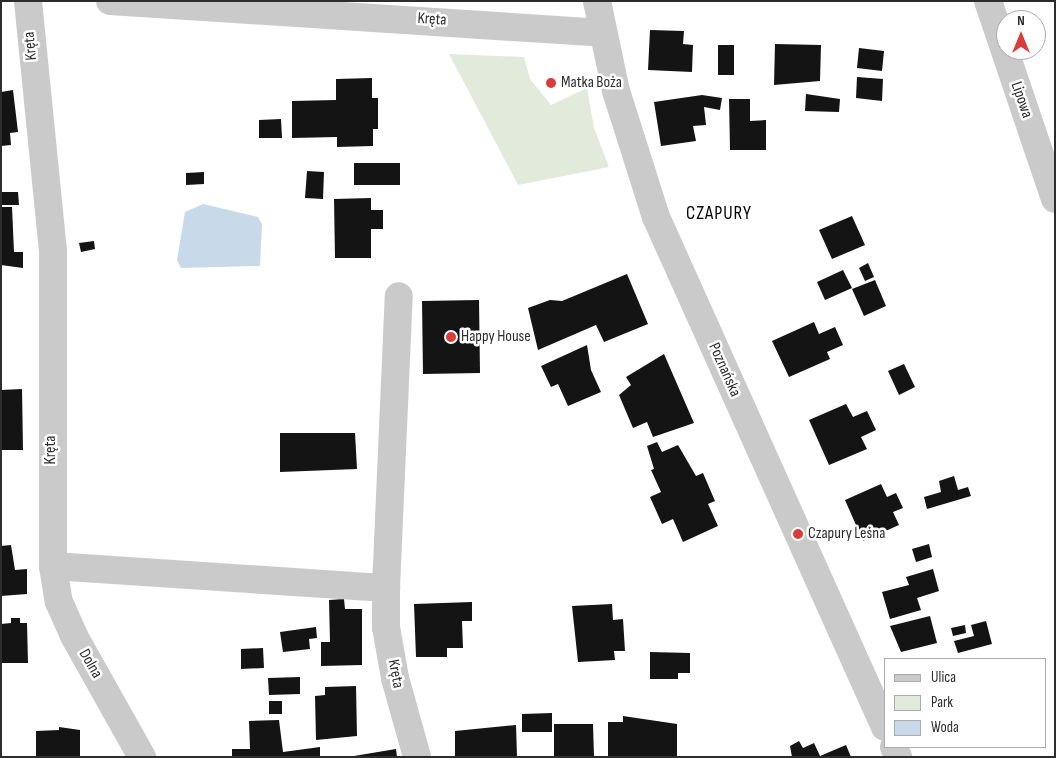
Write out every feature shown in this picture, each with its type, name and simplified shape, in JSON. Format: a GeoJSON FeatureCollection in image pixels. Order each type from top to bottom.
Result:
{"type":"FeatureCollection","features":[{"type":"Feature","properties":{"kind":"street","name":"Kręta"},"geometry":{"type":"LineString","coordinates":[[28,1],[53,252],[53,566]]}},
{"type":"Feature","properties":{"kind":"street","name":"Kręta"},"geometry":{"type":"LineString","coordinates":[[110,1],[603,32]]}},
{"type":"Feature","properties":{"kind":"street","name":"Poznańska"},"geometry":{"type":"LineString","coordinates":[[597,1],[632,150],[656,217],[884,724]]}},
{"type":"Feature","properties":{"kind":"street","name":"Lipowa"},"geometry":{"type":"LineString","coordinates":[[988,1],[1048,161],[1055,199]]}},
{"type":"Feature","properties":{"kind":"street","name":"Kręta"},"geometry":{"type":"LineString","coordinates":[[399,296],[386,588],[394,678],[417,757]]}},
{"type":"Feature","properties":{"kind":"street"},"geometry":{"type":"LineString","coordinates":[[53,566],[386,588]]}},
{"type":"Feature","properties":{"kind":"street","name":"Dolna"},"geometry":{"type":"LineString","coordinates":[[53,566],[59,602],[74,636],[142,757]]}},
{"type":"Feature","properties":{"kind":"green space"},"geometry":{"type":"Polygon","coordinates":[[[449,54],[524,57],[530,79],[551,105],[587,88],[594,128],[609,167],[518,185],[449,54]]]}},
{"type":"Feature","properties":{"kind":"water"},"geometry":{"type":"Polygon","coordinates":[[[203,204],[258,217],[262,224],[260,266],[181,268],[177,260],[185,212],[203,204]]]}},
{"type":"Feature","properties":{"kind":"building"},"geometry":{"type":"Polygon","coordinates":[[[650,30],[684,31],[683,44],[693,45],[692,72],[648,70],[650,30]]]}},
{"type":"Feature","properties":{"kind":"building"},"geometry":{"type":"Polygon","coordinates":[[[775,44],[821,45],[820,81],[774,85],[775,44]]]}},
{"type":"Feature","properties":{"kind":"building"},"geometry":{"type":"Polygon","coordinates":[[[718,45],[734,45],[734,75],[718,75],[718,45]]]}},
{"type":"Feature","properties":{"kind":"building"},"geometry":{"type":"Polygon","coordinates":[[[859,48],[884,51],[882,71],[857,68],[859,48]]]}},
{"type":"Feature","properties":{"kind":"building"},"geometry":{"type":"Polygon","coordinates":[[[857,77],[883,79],[882,101],[856,98],[857,77]]]}},
{"type":"Feature","properties":{"kind":"building"},"geometry":{"type":"Polygon","coordinates":[[[372,78],[372,98],[378,98],[378,129],[373,129],[373,146],[337,147],[337,137],[292,138],[292,101],[336,100],[336,79],[372,78]]]}},
{"type":"Feature","properties":{"kind":"building"},"geometry":{"type":"Polygon","coordinates":[[[13,90],[18,132],[10,133],[11,145],[1,146],[1,92],[13,90]]]}},
{"type":"Feature","properties":{"kind":"building"},"geometry":{"type":"Polygon","coordinates":[[[806,94],[840,99],[839,112],[805,111],[806,94]]]}},
{"type":"Feature","properties":{"kind":"building"},"geometry":{"type":"Polygon","coordinates":[[[702,95],[722,98],[720,110],[704,107],[706,125],[693,126],[696,141],[661,146],[654,102],[702,95]]]}},
{"type":"Feature","properties":{"kind":"building"},"geometry":{"type":"Polygon","coordinates":[[[729,99],[750,99],[750,121],[766,120],[766,150],[730,150],[729,99]]]}},
{"type":"Feature","properties":{"kind":"building"},"geometry":{"type":"Polygon","coordinates":[[[281,119],[282,138],[259,138],[259,120],[281,119]]]}},
{"type":"Feature","properties":{"kind":"building"},"geometry":{"type":"Polygon","coordinates":[[[354,163],[400,163],[400,185],[354,185],[354,163]]]}},
{"type":"Feature","properties":{"kind":"building"},"geometry":{"type":"Polygon","coordinates":[[[307,171],[324,172],[323,199],[305,198],[307,171]]]}},
{"type":"Feature","properties":{"kind":"building"},"geometry":{"type":"Polygon","coordinates":[[[204,172],[204,184],[186,185],[186,173],[204,172]]]}},
{"type":"Feature","properties":{"kind":"building"},"geometry":{"type":"Polygon","coordinates":[[[1,192],[18,192],[19,205],[1,205],[1,192]]]}},
{"type":"Feature","properties":{"kind":"building"},"geometry":{"type":"Polygon","coordinates":[[[371,198],[371,210],[383,210],[383,229],[371,229],[371,258],[335,258],[334,199],[371,198]]]}},
{"type":"Feature","properties":{"kind":"building"},"geometry":{"type":"Polygon","coordinates":[[[1,207],[12,207],[14,252],[23,252],[23,268],[1,265],[1,207]]]}},
{"type":"Feature","properties":{"kind":"building"},"geometry":{"type":"Polygon","coordinates":[[[852,216],[865,245],[832,259],[819,230],[852,216]]]}},
{"type":"Feature","properties":{"kind":"building"},"geometry":{"type":"Polygon","coordinates":[[[94,241],[95,249],[81,252],[79,243],[94,241]]]}},
{"type":"Feature","properties":{"kind":"building"},"geometry":{"type":"Polygon","coordinates":[[[868,263],[874,277],[865,281],[859,268],[868,263]]]}},
{"type":"Feature","properties":{"kind":"building"},"geometry":{"type":"Polygon","coordinates":[[[843,270],[852,288],[825,300],[817,282],[843,270]]]}},
{"type":"Feature","properties":{"kind":"building"},"geometry":{"type":"Polygon","coordinates":[[[627,274],[648,324],[604,342],[596,325],[538,350],[528,308],[550,300],[562,301],[627,274]]]}},
{"type":"Feature","properties":{"kind":"building"},"geometry":{"type":"Polygon","coordinates":[[[875,280],[886,306],[864,316],[852,289],[875,280]]]}},
{"type":"Feature","properties":{"kind":"building","name":"Happy House"},"geometry":{"type":"Polygon","coordinates":[[[479,300],[480,373],[423,374],[422,301],[479,300]]]}},
{"type":"Feature","properties":{"kind":"building"},"geometry":{"type":"Polygon","coordinates":[[[814,322],[819,334],[835,327],[843,345],[827,352],[830,359],[789,377],[772,341],[814,322]]]}},
{"type":"Feature","properties":{"kind":"building"},"geometry":{"type":"Polygon","coordinates":[[[587,345],[591,370],[601,392],[568,406],[558,384],[551,387],[541,366],[587,345]]]}},
{"type":"Feature","properties":{"kind":"building"},"geometry":{"type":"Polygon","coordinates":[[[664,354],[694,423],[653,437],[647,422],[633,428],[619,395],[631,385],[626,377],[664,354]]]}},
{"type":"Feature","properties":{"kind":"building"},"geometry":{"type":"Polygon","coordinates":[[[904,364],[915,387],[899,395],[888,371],[904,364]]]}},
{"type":"Feature","properties":{"kind":"building"},"geometry":{"type":"Polygon","coordinates":[[[22,389],[23,450],[1,450],[1,390],[22,389]]]}},
{"type":"Feature","properties":{"kind":"building"},"geometry":{"type":"Polygon","coordinates":[[[846,404],[853,417],[867,411],[876,430],[861,437],[867,449],[829,465],[809,420],[846,404]]]}},
{"type":"Feature","properties":{"kind":"building"},"geometry":{"type":"Polygon","coordinates":[[[280,433],[355,433],[357,469],[280,472],[280,433]]]}},
{"type":"Feature","properties":{"kind":"building"},"geometry":{"type":"Polygon","coordinates":[[[657,442],[662,452],[678,445],[696,476],[703,473],[715,501],[708,504],[718,526],[683,542],[673,519],[662,524],[650,497],[661,492],[651,470],[654,469],[647,446],[657,442]]]}},
{"type":"Feature","properties":{"kind":"building"},"geometry":{"type":"Polygon","coordinates":[[[954,476],[958,490],[968,487],[971,496],[927,509],[924,497],[941,492],[939,481],[954,476]]]}},
{"type":"Feature","properties":{"kind":"building"},"geometry":{"type":"Polygon","coordinates":[[[881,484],[887,497],[896,493],[903,508],[893,512],[899,525],[863,541],[845,500],[881,484]]]}},
{"type":"Feature","properties":{"kind":"building"},"geometry":{"type":"Polygon","coordinates":[[[929,544],[932,557],[916,562],[912,549],[929,544]]]}},
{"type":"Feature","properties":{"kind":"building"},"geometry":{"type":"Polygon","coordinates":[[[11,545],[15,570],[27,569],[27,594],[1,596],[1,546],[11,545]]]}},
{"type":"Feature","properties":{"kind":"building"},"geometry":{"type":"Polygon","coordinates":[[[933,569],[939,591],[917,598],[921,610],[890,619],[882,592],[909,585],[906,577],[933,569]]]}},
{"type":"Feature","properties":{"kind":"building"},"geometry":{"type":"Polygon","coordinates":[[[344,599],[345,609],[362,609],[362,665],[321,666],[321,642],[330,642],[329,600],[344,599]]]}},
{"type":"Feature","properties":{"kind":"building"},"geometry":{"type":"Polygon","coordinates":[[[472,602],[472,621],[462,621],[463,648],[447,648],[447,657],[416,657],[414,604],[472,602]]]}},
{"type":"Feature","properties":{"kind":"building"},"geometry":{"type":"Polygon","coordinates":[[[612,604],[613,620],[623,619],[625,651],[614,651],[615,660],[578,662],[572,606],[612,604]]]}},
{"type":"Feature","properties":{"kind":"building"},"geometry":{"type":"Polygon","coordinates":[[[930,616],[937,643],[901,652],[890,626],[930,616]]]}},
{"type":"Feature","properties":{"kind":"building"},"geometry":{"type":"Polygon","coordinates":[[[11,618],[20,618],[20,623],[27,623],[28,663],[1,663],[1,624],[11,623],[11,618]]]}},
{"type":"Feature","properties":{"kind":"building"},"geometry":{"type":"Polygon","coordinates":[[[986,621],[992,644],[958,653],[954,641],[974,636],[971,625],[986,621]]]}},
{"type":"Feature","properties":{"kind":"building"},"geometry":{"type":"Polygon","coordinates":[[[965,625],[966,633],[953,636],[951,628],[965,625]]]}},
{"type":"Feature","properties":{"kind":"building"},"geometry":{"type":"Polygon","coordinates":[[[316,627],[317,638],[309,639],[310,649],[283,652],[280,632],[316,627]]]}},
{"type":"Feature","properties":{"kind":"building"},"geometry":{"type":"Polygon","coordinates":[[[263,648],[264,668],[241,669],[241,649],[263,648]]]}},
{"type":"Feature","properties":{"kind":"building"},"geometry":{"type":"Polygon","coordinates":[[[650,652],[690,653],[690,673],[678,673],[678,679],[650,679],[650,652]]]}},
{"type":"Feature","properties":{"kind":"building"},"geometry":{"type":"Polygon","coordinates":[[[300,677],[300,694],[269,695],[268,678],[300,677]]]}},
{"type":"Feature","properties":{"kind":"building"},"geometry":{"type":"Polygon","coordinates":[[[356,686],[357,736],[316,740],[315,696],[325,695],[325,687],[356,686]]]}},
{"type":"Feature","properties":{"kind":"building"},"geometry":{"type":"Polygon","coordinates":[[[269,701],[282,701],[282,714],[269,714],[269,701]]]}},
{"type":"Feature","properties":{"kind":"building"},"geometry":{"type":"Polygon","coordinates":[[[552,713],[552,732],[522,732],[522,714],[552,713]]]}},
{"type":"Feature","properties":{"kind":"building"},"geometry":{"type":"Polygon","coordinates":[[[623,716],[677,724],[677,757],[608,757],[608,722],[623,722],[623,716]]]}},
{"type":"Feature","properties":{"kind":"building"},"geometry":{"type":"Polygon","coordinates":[[[279,720],[283,752],[320,747],[320,757],[232,757],[232,749],[250,749],[249,721],[279,720]]]}},
{"type":"Feature","properties":{"kind":"building"},"geometry":{"type":"Polygon","coordinates":[[[554,724],[593,724],[594,757],[554,757],[554,724]]]}},
{"type":"Feature","properties":{"kind":"building"},"geometry":{"type":"Polygon","coordinates":[[[516,725],[517,757],[455,757],[455,731],[516,725]]]}},
{"type":"Feature","properties":{"kind":"building"},"geometry":{"type":"Polygon","coordinates":[[[59,727],[80,730],[80,757],[36,757],[36,731],[59,730],[59,727]]]}},
{"type":"Feature","properties":{"kind":"building"},"geometry":{"type":"Polygon","coordinates":[[[799,741],[803,748],[814,743],[820,756],[846,745],[851,757],[792,757],[790,746],[799,741]]]}},
{"type":"Feature","properties":{"kind":"building"},"geometry":{"type":"Polygon","coordinates":[[[396,749],[397,757],[354,757],[354,756],[396,749]]]}},
{"type":"Feature","properties":{"kind":"place","name":"Matka Boża"},"geometry":{"type":"Point","coordinates":[551,83]}},
{"type":"Feature","properties":{"kind":"place","name":"Happy House"},"geometry":{"type":"Point","coordinates":[451,337]}},
{"type":"Feature","properties":{"kind":"place","name":"Czapury Leśna"},"geometry":{"type":"Point","coordinates":[798,534]}},
{"type":"Feature","properties":{"kind":"district","name":"CZAPURY"},"geometry":{"type":"Point","coordinates":[719,214]}}]}
